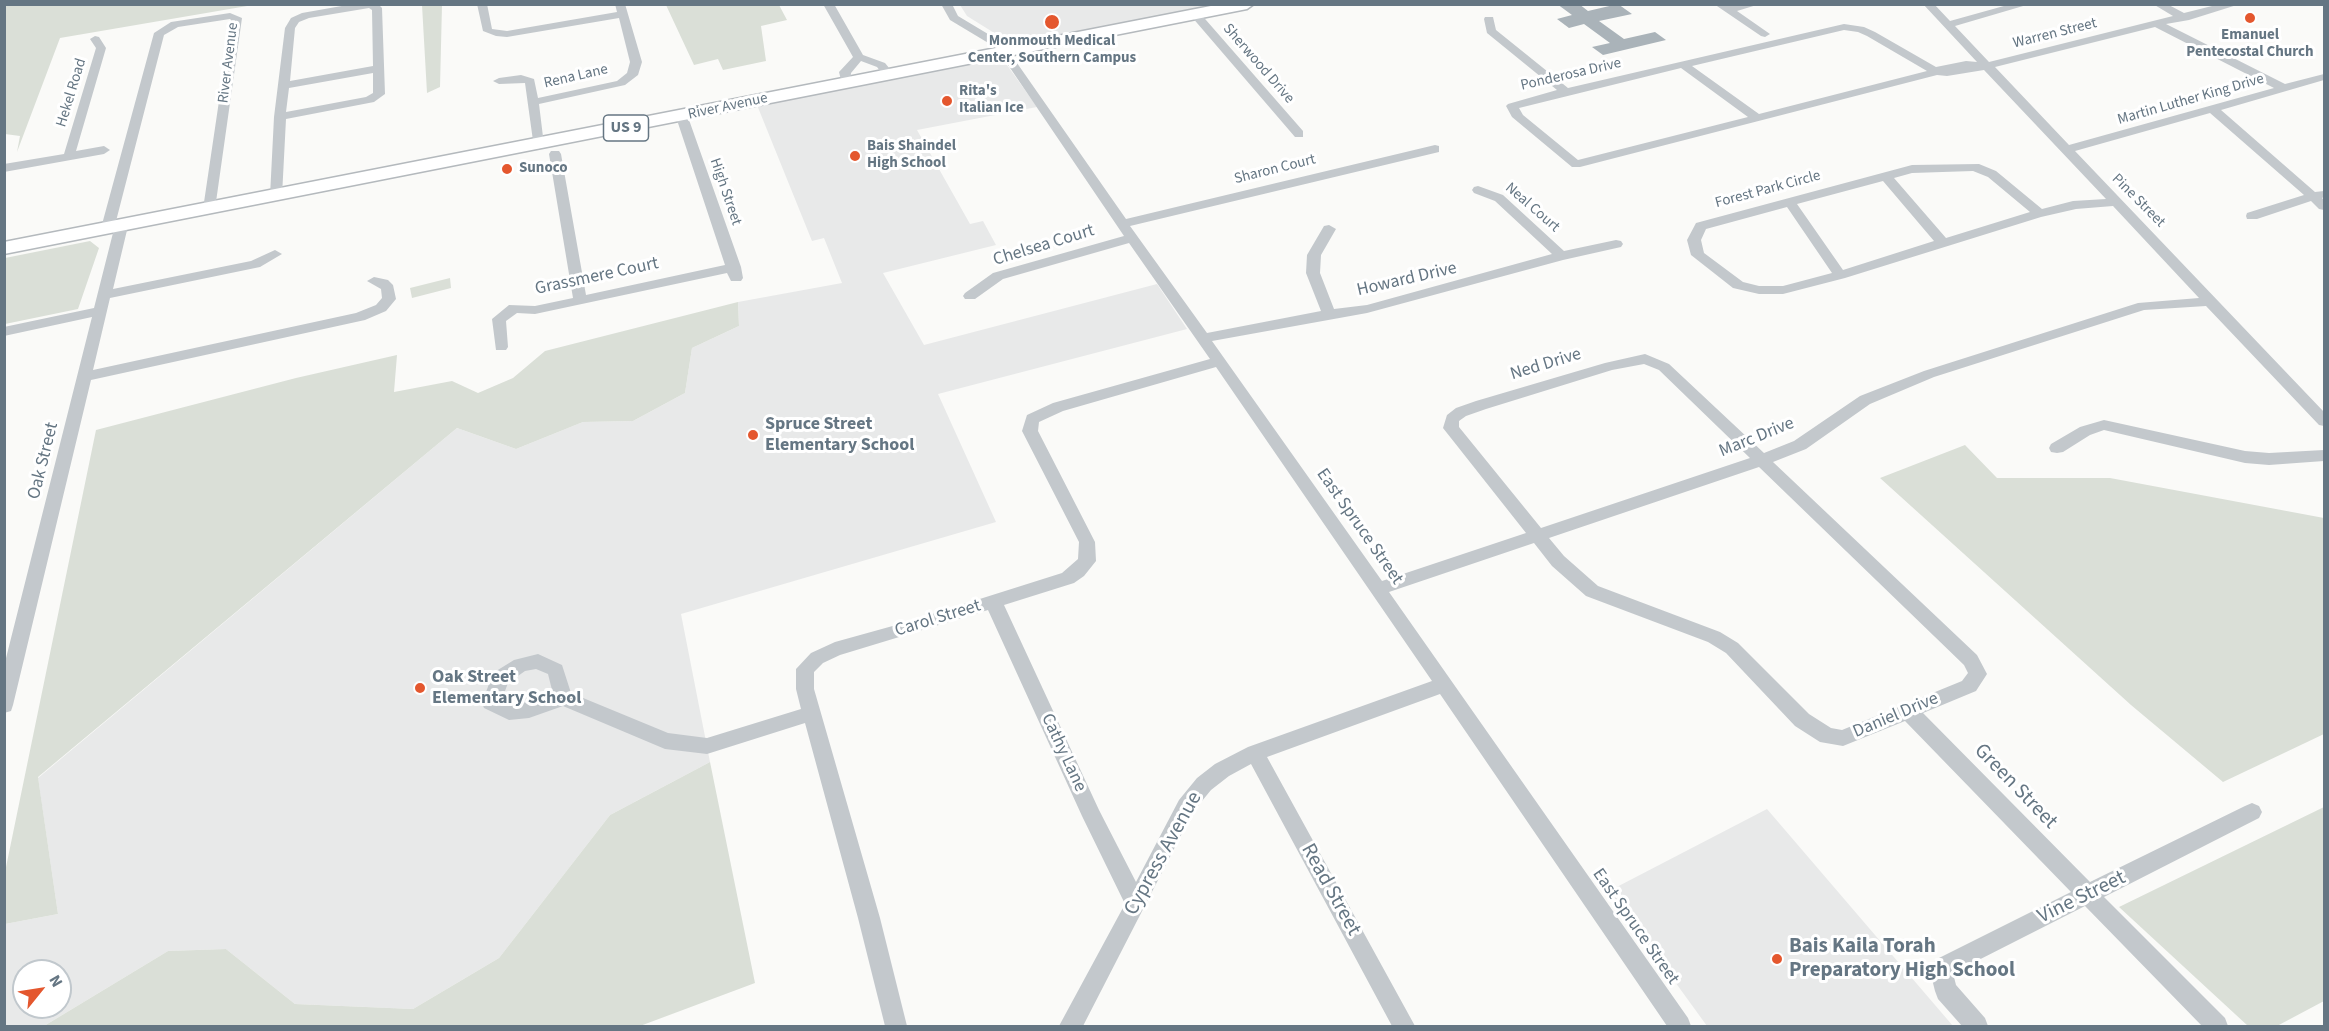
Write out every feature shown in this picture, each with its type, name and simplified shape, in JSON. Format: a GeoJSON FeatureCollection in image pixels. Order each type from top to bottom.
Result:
{"type":"FeatureCollection","features":[{"type":"Feature","properties":{"kind":"highway","name":"River Avenue"},"geometry":{"type":"LineString","coordinates":[[4,248],[682,117],[846,82],[1242,5]]}},
{"type":"Feature","properties":{"kind":"street","name":"Rena Lane"},"geometry":{"type":"LineString","coordinates":[[482,4],[484,24],[488,31],[507,34],[621,9],[636,62],[632,75],[621,83],[534,102]]}},
{"type":"Feature","properties":{"kind":"street"},"geometry":{"type":"LineString","coordinates":[[828,4],[859,57],[881,65],[888,74]]}},
{"type":"Feature","properties":{"kind":"street","name":"East Spruce Street"},"geometry":{"type":"LineString","coordinates":[[946,4],[954,18],[999,45],[1004,51],[1680,1026]]}},
{"type":"Feature","properties":{"kind":"street"},"geometry":{"type":"LineString","coordinates":[[1724,8],[1755,4]]}},
{"type":"Feature","properties":{"kind":"street","name":"Pine Street"},"geometry":{"type":"LineString","coordinates":[[1928,4],[2325,421]]}},
{"type":"Feature","properties":{"kind":"street"},"geometry":{"type":"LineString","coordinates":[[1947,25],[2025,4]]}},
{"type":"Feature","properties":{"kind":"street"},"geometry":{"type":"LineString","coordinates":[[2158,4],[2185,18]]}},
{"type":"Feature","properties":{"kind":"street","name":"Warren Street"},"geometry":{"type":"LineString","coordinates":[[1987,66],[2235,4]]}},
{"type":"Feature","properties":{"kind":"street"},"geometry":{"type":"LineString","coordinates":[[276,196],[280,117],[290,28],[295,20],[306,15],[370,5],[377,8],[379,94],[370,100],[280,117]]}},
{"type":"Feature","properties":{"kind":"street"},"geometry":{"type":"LineString","coordinates":[[1724,8],[1765,34]]}},
{"type":"Feature","properties":{"kind":"street","name":"Sherwood Drive"},"geometry":{"type":"LineString","coordinates":[[1195,14],[1299,134]]}},
{"type":"Feature","properties":{"kind":"street","name":"River Avenue"},"geometry":{"type":"LineString","coordinates":[[114,227],[159,33],[175,24],[230,16],[237,18],[209,209]]}},
{"type":"Feature","properties":{"kind":"street"},"geometry":{"type":"LineString","coordinates":[[1489,19],[1491,31],[1565,92]]}},
{"type":"Feature","properties":{"kind":"street"},"geometry":{"type":"LineString","coordinates":[[2157,24],[2285,89]]}},
{"type":"Feature","properties":{"kind":"street","name":"Ponderosa Drive"},"geometry":{"type":"LineString","coordinates":[[1936,72],[1871,34],[1853,27],[1682,64],[1516,103],[1512,106],[1513,110],[1576,164],[1936,72],[1947,73],[1987,66]]}},
{"type":"Feature","properties":{"kind":"street","name":"Hekel Road"},"geometry":{"type":"LineString","coordinates":[[69,156],[101,48],[94,39]]}},
{"type":"Feature","properties":{"kind":"street"},"geometry":{"type":"LineString","coordinates":[[846,82],[845,72],[859,57]]}},
{"type":"Feature","properties":{"kind":"street"},"geometry":{"type":"LineString","coordinates":[[1682,64],[1757,118]]}},
{"type":"Feature","properties":{"kind":"street"},"geometry":{"type":"LineString","coordinates":[[284,85],[380,68]]}},
{"type":"Feature","properties":{"kind":"street","name":"Martin Luther King Drive"},"geometry":{"type":"LineString","coordinates":[[2066,150],[2325,77]]}},
{"type":"Feature","properties":{"kind":"street"},"geometry":{"type":"LineString","coordinates":[[498,81],[521,78],[530,81],[538,145]]}},
{"type":"Feature","properties":{"kind":"street"},"geometry":{"type":"LineString","coordinates":[[2212,110],[2319,195],[2325,206]]}},
{"type":"Feature","properties":{"kind":"street","name":"High Street"},"geometry":{"type":"LineString","coordinates":[[682,117],[735,273]]}},
{"type":"Feature","properties":{"kind":"street","name":"Sharon Court"},"geometry":{"type":"LineString","coordinates":[[1127,231],[1435,149]]}},
{"type":"Feature","properties":{"kind":"street"},"geometry":{"type":"LineString","coordinates":[[4,168],[104,150]]}},
{"type":"Feature","properties":{"kind":"street"},"geometry":{"type":"LineString","coordinates":[[555,154],[580,300]]}},
{"type":"Feature","properties":{"kind":"street","name":"Forest Park Circle"},"geometry":{"type":"LineString","coordinates":[[2039,213],[1992,174],[1975,167],[1912,169],[1701,226],[1694,240],[1698,255],[1738,285],[1759,290],[1783,290],[1840,275],[2039,213],[2065,209],[2079,211],[2118,205]]}},
{"type":"Feature","properties":{"kind":"street"},"geometry":{"type":"LineString","coordinates":[[1886,176],[1943,243]]}},
{"type":"Feature","properties":{"kind":"street","name":"Neal Court"},"geometry":{"type":"LineString","coordinates":[[1478,190],[1499,198],[1561,256]]}},
{"type":"Feature","properties":{"kind":"street"},"geometry":{"type":"LineString","coordinates":[[2252,216],[2319,195]]}},
{"type":"Feature","properties":{"kind":"street"},"geometry":{"type":"LineString","coordinates":[[1789,201],[1840,275]]}},
{"type":"Feature","properties":{"kind":"street","name":"Oak Street"},"geometry":{"type":"LineString","coordinates":[[4,705],[102,303],[114,227]]}},
{"type":"Feature","properties":{"kind":"street"},"geometry":{"type":"LineString","coordinates":[[1329,229],[1314,255],[1313,273],[1329,314]]}},
{"type":"Feature","properties":{"kind":"street","name":"Chelsea Court"},"geometry":{"type":"LineString","coordinates":[[970,296],[998,276],[1127,231]]}},
{"type":"Feature","properties":{"kind":"street","name":"Howard Drive"},"geometry":{"type":"LineString","coordinates":[[1203,338],[1413,299],[1561,256],[1616,244]]}},
{"type":"Feature","properties":{"kind":"street"},"geometry":{"type":"LineString","coordinates":[[4,332],[102,303],[255,264],[275,254]]}},
{"type":"Feature","properties":{"kind":"street","name":"Grassmere Court"},"geometry":{"type":"LineString","coordinates":[[501,347],[499,319],[504,313],[514,308],[535,310],[735,273]]}},
{"type":"Feature","properties":{"kind":"street"},"geometry":{"type":"LineString","coordinates":[[84,377],[360,317],[381,308],[389,299],[388,288],[383,283],[374,281]]}},
{"type":"Feature","properties":{"kind":"street","name":"Marc Drive"},"geometry":{"type":"LineString","coordinates":[[1378,589],[1763,460],[1800,445],[1864,400],[1929,374],[2143,306],[2212,301]]}},
{"type":"Feature","properties":{"kind":"street","name":"Ned Drive"},"geometry":{"type":"LineString","coordinates":[[1537,534],[1451,428],[1452,419],[1461,412],[1610,366],[1645,359],[1664,367],[1763,460]]}},
{"type":"Feature","properties":{"kind":"street","name":"Carol Street"},"geometry":{"type":"LineString","coordinates":[[896,1026],[869,918],[812,713],[804,674],[807,665],[835,649],[1068,578],[1078,571],[1087,561],[1087,542],[1030,431],[1032,419],[1058,407],[1219,361]]}},
{"type":"Feature","properties":{"kind":"street"},"geometry":{"type":"LineString","coordinates":[[2057,448],[2085,431],[2104,425],[2245,457],[2269,459],[2325,456]]}},
{"type":"Feature","properties":{"kind":"street","name":"Daniel Drive"},"geometry":{"type":"LineString","coordinates":[[1537,534],[1558,561],[1592,591],[1714,637],[1732,648],[1802,720],[1827,736],[1843,738],[1969,686],[1978,674],[1971,660],[1763,460]]}},
{"type":"Feature","properties":{"kind":"street","name":"Cathy Lane"},"geometry":{"type":"LineString","coordinates":[[993,602],[1092,816],[1136,904]]}},
{"type":"Feature","properties":{"kind":"street","name":"Cypress Avenue"},"geometry":{"type":"LineString","coordinates":[[1070,1026],[1083,1007],[1186,806],[1204,784],[1222,770],[1255,753],[1443,685]]}},
{"type":"Feature","properties":{"kind":"street"},"geometry":{"type":"LineString","coordinates":[[563,698],[646,731],[665,741],[689,745],[707,746],[732,740],[812,713]]}},
{"type":"Feature","properties":{"kind":"street","name":"Green Street"},"geometry":{"type":"LineString","coordinates":[[1908,711],[2217,1026]]}},
{"type":"Feature","properties":{"kind":"street","name":"Read Street"},"geometry":{"type":"LineString","coordinates":[[1255,753],[1404,1026]]}},
{"type":"Feature","properties":{"kind":"street","name":"Vine Street"},"geometry":{"type":"LineString","coordinates":[[1977,1026],[1946,991],[1942,975],[1943,967],[2252,812]]}},
{"type":"Feature","properties":{"kind":"shaded area"},"geometry":{"type":"Polygon","coordinates":[[[5,4],[253,5],[60,38],[17,152],[20,136],[5,134],[5,4]]]}},
{"type":"Feature","properties":{"kind":"shaded area"},"geometry":{"type":"Polygon","coordinates":[[[422,5],[442,5],[440,87],[427,93],[422,5]]]}},
{"type":"Feature","properties":{"kind":"shaded area"},"geometry":{"type":"Polygon","coordinates":[[[666,5],[779,5],[787,20],[761,26],[766,61],[723,70],[718,59],[694,65],[666,5]]]}},
{"type":"Feature","properties":{"kind":"shaded area","name":"Monmouth Medical Center, Southern Campus"},"geometry":{"type":"Polygon","coordinates":[[[960,5],[1214,5],[1012,44],[967,16],[960,5]]]}},
{"type":"Feature","properties":{"kind":"shaded area","name":"Oak Street Elementary School"},"geometry":{"type":"Polygon","coordinates":[[[1002,58],[1037,107],[917,130],[970,224],[983,221],[996,245],[883,273],[924,345],[1157,284],[1187,329],[938,394],[996,522],[681,614],[710,762],[610,815],[499,958],[413,1009],[295,1004],[226,949],[168,951],[72,1009],[72,959],[12,959],[12,1019],[56,1019],[44,1026],[5,1026],[5,924],[58,914],[38,778],[457,428],[516,449],[583,422],[633,421],[685,393],[692,348],[739,326],[738,302],[842,283],[824,238],[812,241],[757,105],[1002,58]]]}},
{"type":"Feature","properties":{"kind":"shaded area"},"geometry":{"type":"Polygon","coordinates":[[[90,241],[99,248],[78,309],[5,324],[5,258],[90,241]]]}},
{"type":"Feature","properties":{"kind":"shaded area"},"geometry":{"type":"Polygon","coordinates":[[[450,278],[451,288],[412,298],[410,288],[450,278]]]}},
{"type":"Feature","properties":{"kind":"shaded area"},"geometry":{"type":"Polygon","coordinates":[[[738,302],[739,326],[692,348],[685,393],[633,421],[583,422],[516,449],[457,428],[38,777],[58,914],[5,924],[5,872],[96,430],[296,378],[397,355],[394,392],[452,381],[478,393],[513,378],[545,351],[738,302]]]}},
{"type":"Feature","properties":{"kind":"shaded area"},"geometry":{"type":"Polygon","coordinates":[[[1965,445],[1997,478],[2110,478],[2324,518],[2324,734],[2223,782],[2131,705],[1880,478],[1965,445]]]}},
{"type":"Feature","properties":{"kind":"shaded area"},"geometry":{"type":"Polygon","coordinates":[[[710,762],[755,983],[640,1026],[44,1026],[56,1019],[72,1019],[72,1009],[168,951],[226,949],[295,1004],[413,1009],[499,958],[610,815],[710,762]]]}},
{"type":"Feature","properties":{"kind":"shaded area"},"geometry":{"type":"Polygon","coordinates":[[[2324,807],[2324,1001],[2277,1026],[2248,1026],[2119,907],[2324,807]]]}},
{"type":"Feature","properties":{"kind":"shaded area","name":"Bais Kaila Torah Preparatory High School"},"geometry":{"type":"Polygon","coordinates":[[[1767,809],[1953,1026],[1707,1026],[1609,891],[1767,809]]]}},
{"type":"Feature","properties":{"kind":"building"},"geometry":{"type":"Polygon","coordinates":[[[1557,4],[1579,4],[1588,11],[1618,4],[1632,14],[1599,21],[1624,39],[1655,32],[1666,40],[1603,55],[1592,47],[1610,43],[1584,24],[1569,28],[1557,19],[1572,15],[1557,4]]]}},
{"type":"Feature","properties":{"kind":"place","name":"Emanuel Pentecostal Church"},"geometry":{"type":"Point","coordinates":[2250,18]}},
{"type":"Feature","properties":{"kind":"place","name":"Monmouth Medical Center, Southern Campus"},"geometry":{"type":"Point","coordinates":[1052,22]}},
{"type":"Feature","properties":{"kind":"place","name":"Rita's Italian Ice"},"geometry":{"type":"Point","coordinates":[947,101]}},
{"type":"Feature","properties":{"kind":"place","name":"Bais Shaindel High School"},"geometry":{"type":"Point","coordinates":[855,156]}},
{"type":"Feature","properties":{"kind":"place","name":"Sunoco"},"geometry":{"type":"Point","coordinates":[507,169]}},
{"type":"Feature","properties":{"kind":"place","name":"Spruce Street Elementary School"},"geometry":{"type":"Point","coordinates":[753,435]}},
{"type":"Feature","properties":{"kind":"place","name":"Oak Street Elementary School"},"geometry":{"type":"Point","coordinates":[420,688]}},
{"type":"Feature","properties":{"kind":"place","name":"Bais Kaila Torah Preparatory High School"},"geometry":{"type":"Point","coordinates":[1777,959]}}]}
